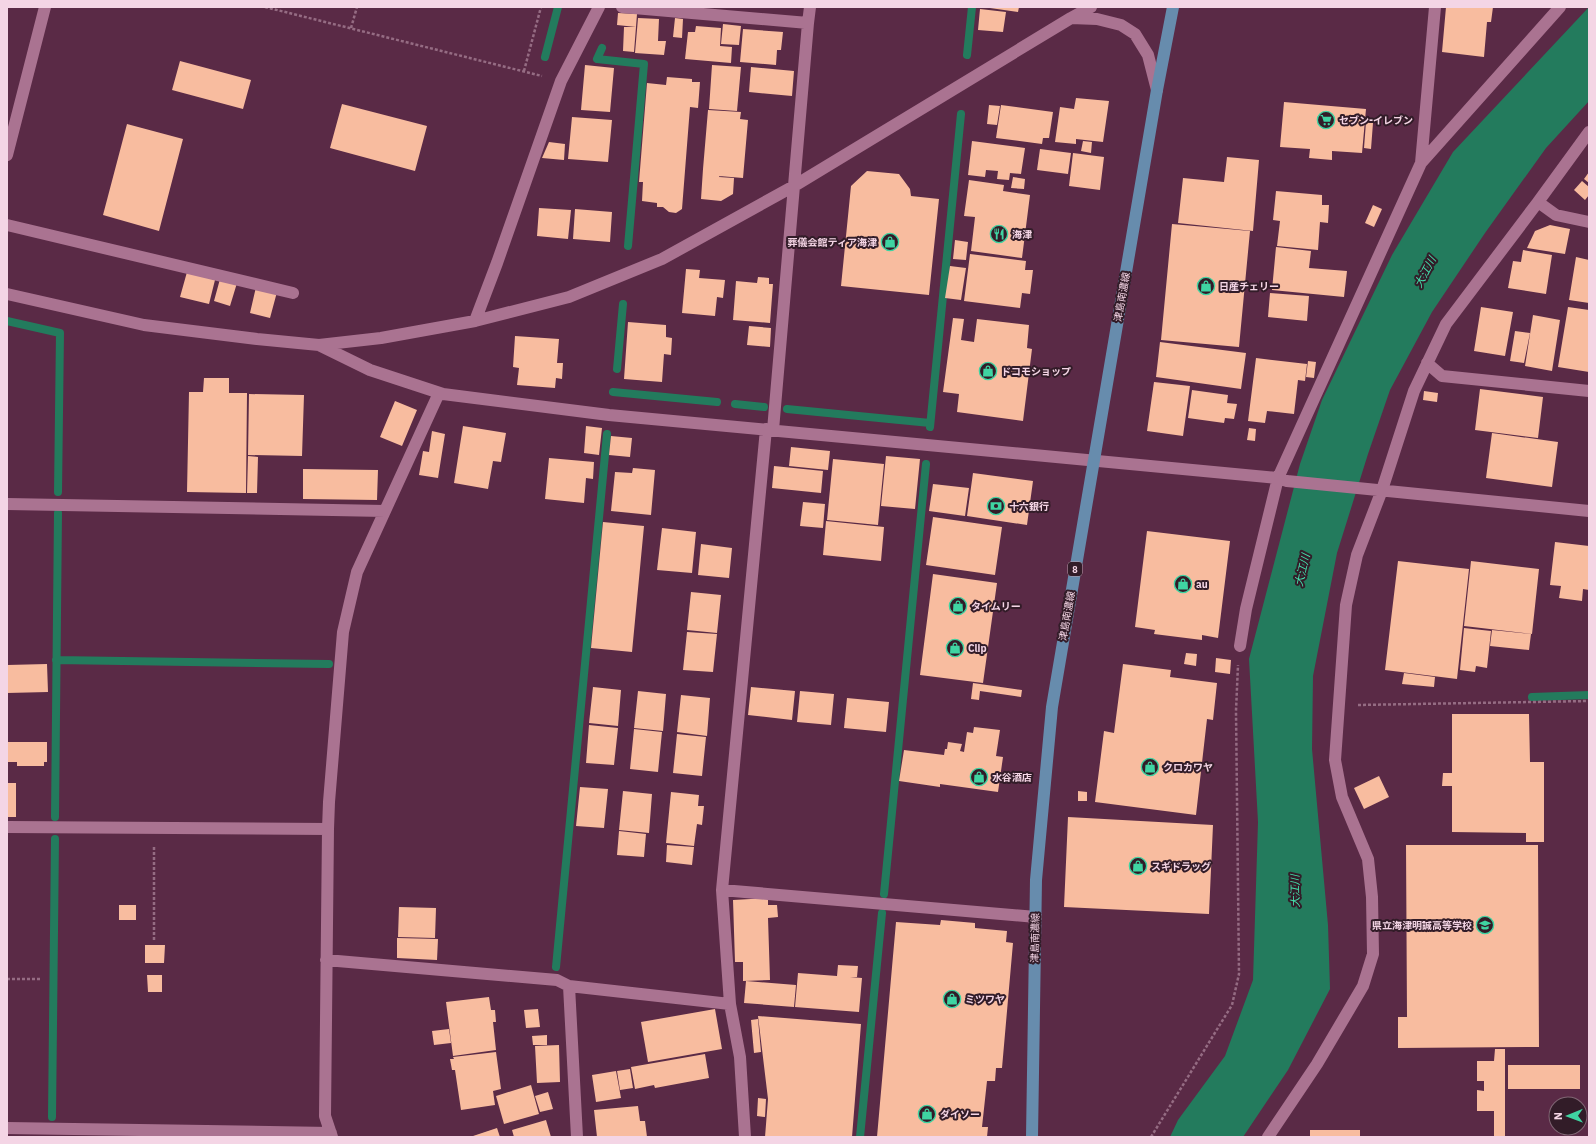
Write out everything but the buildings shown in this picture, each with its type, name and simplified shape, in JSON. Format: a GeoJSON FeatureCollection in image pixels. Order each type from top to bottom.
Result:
{"type":"FeatureCollection","features":[{"type":"Feature","properties":{"kind":"main road","name":"津島南濃線"},"geometry":{"type":"LineString","coordinates":[[1032,1137],[1036,880],[1052,707],[1157,90],[1173,7]]}},
{"type":"Feature","properties":{"kind":"street"},"geometry":{"type":"LineString","coordinates":[[7,155],[45,7]]}},
{"type":"Feature","properties":{"kind":"street"},"geometry":{"type":"LineString","coordinates":[[475,321],[561,81],[599,7]]}},
{"type":"Feature","properties":{"kind":"street"},"geometry":{"type":"LineString","coordinates":[[622,7],[808,23]]}},
{"type":"Feature","properties":{"kind":"street"},"geometry":{"type":"LineString","coordinates":[[745,1137],[740,1057],[730,1004],[722,890],[794,186],[810,7]]}},
{"type":"Feature","properties":{"kind":"street"},"geometry":{"type":"LineString","coordinates":[[7,294],[144,325],[319,345],[381,338],[475,321],[569,297],[662,259],[794,186],[1091,7]]}},
{"type":"Feature","properties":{"kind":"street"},"geometry":{"type":"LineString","coordinates":[[1421,163],[1435,7]]}},
{"type":"Feature","properties":{"kind":"street"},"geometry":{"type":"LineString","coordinates":[[1240,646],[1246,609],[1283,479],[1421,163],[1560,7]]}},
{"type":"Feature","properties":{"kind":"street"},"geometry":{"type":"LineString","coordinates":[[1071,18],[1097,19],[1122,25],[1134,34],[1148,55],[1157,90]]}},
{"type":"Feature","properties":{"kind":"street"},"geometry":{"type":"LineString","coordinates":[[1268,1137],[1317,1064],[1363,986],[1373,954],[1372,897],[1368,859],[1342,798],[1335,760],[1346,605],[1357,555],[1382,490],[1414,391],[1446,324],[1589,132]]}},
{"type":"Feature","properties":{"kind":"street"},"geometry":{"type":"LineString","coordinates":[[1538,202],[1556,215],[1589,222]]}},
{"type":"Feature","properties":{"kind":"street"},"geometry":{"type":"LineString","coordinates":[[7,225],[293,293]]}},
{"type":"Feature","properties":{"kind":"street"},"geometry":{"type":"LineString","coordinates":[[319,345],[370,370],[439,393],[609,416],[769,429],[1283,479],[1589,511]]}},
{"type":"Feature","properties":{"kind":"street"},"geometry":{"type":"LineString","coordinates":[[1427,362],[1442,376],[1589,391]]}},
{"type":"Feature","properties":{"kind":"street"},"geometry":{"type":"LineString","coordinates":[[7,1128],[331,1135],[325,1116],[328,829],[343,632],[357,572],[439,393]]}},
{"type":"Feature","properties":{"kind":"street"},"geometry":{"type":"LineString","coordinates":[[7,504],[385,511]]}},
{"type":"Feature","properties":{"kind":"street"},"geometry":{"type":"LineString","coordinates":[[7,827],[328,829]]}},
{"type":"Feature","properties":{"kind":"street"},"geometry":{"type":"LineString","coordinates":[[722,890],[1036,917]]}},
{"type":"Feature","properties":{"kind":"street"},"geometry":{"type":"LineString","coordinates":[[326,960],[557,980],[569,986],[730,1004]]}},
{"type":"Feature","properties":{"kind":"street"},"geometry":{"type":"LineString","coordinates":[[569,986],[577,1137]]}},
{"type":"Feature","properties":{"kind":"path"},"geometry":{"type":"LineString","coordinates":[[265,7],[561,81]]}},
{"type":"Feature","properties":{"kind":"path"},"geometry":{"type":"LineString","coordinates":[[351,28],[357,7]]}},
{"type":"Feature","properties":{"kind":"path"},"geometry":{"type":"LineString","coordinates":[[524,71],[541,7]]}},
{"type":"Feature","properties":{"kind":"path"},"geometry":{"type":"LineString","coordinates":[[1151,1137],[1232,1005],[1239,974],[1236,711],[1240,646]]}},
{"type":"Feature","properties":{"kind":"path"},"geometry":{"type":"LineString","coordinates":[[1338,705],[1589,701]]}},
{"type":"Feature","properties":{"kind":"path"},"geometry":{"type":"LineString","coordinates":[[154,828],[154,940]]}},
{"type":"Feature","properties":{"kind":"path"},"geometry":{"type":"LineString","coordinates":[[7,979],[42,979]]}},
{"type":"Feature","properties":{"kind":"water","name":"大江川"},"geometry":{"type":"Polygon","coordinates":[[[1589,7],[1589,101],[1546,148],[1485,233],[1432,312],[1390,390],[1337,553],[1313,676],[1312,749],[1328,925],[1330,989],[1288,1070],[1243,1137],[1170,1137],[1178,1120],[1225,1056],[1253,980],[1258,822],[1249,659],[1300,464],[1322,400],[1392,255],[1453,152],[1589,7]]]}},
{"type":"Feature","properties":{"kind":"waterway"},"geometry":{"type":"LineString","coordinates":[[545,57],[558,7]]}},
{"type":"Feature","properties":{"kind":"waterway"},"geometry":{"type":"LineString","coordinates":[[967,55],[972,7]]}},
{"type":"Feature","properties":{"kind":"waterway"},"geometry":{"type":"LineString","coordinates":[[602,48],[597,59],[644,64],[628,246]]}},
{"type":"Feature","properties":{"kind":"waterway"},"geometry":{"type":"LineString","coordinates":[[930,427],[961,114]]}},
{"type":"Feature","properties":{"kind":"waterway"},"geometry":{"type":"LineString","coordinates":[[617,369],[623,304]]}},
{"type":"Feature","properties":{"kind":"waterway"},"geometry":{"type":"LineString","coordinates":[[7,321],[60,333],[58,492]]}},
{"type":"Feature","properties":{"kind":"waterway"},"geometry":{"type":"LineString","coordinates":[[613,392],[717,402]]}},
{"type":"Feature","properties":{"kind":"waterway"},"geometry":{"type":"LineString","coordinates":[[735,404],[764,407]]}},
{"type":"Feature","properties":{"kind":"waterway"},"geometry":{"type":"LineString","coordinates":[[787,409],[930,423]]}},
{"type":"Feature","properties":{"kind":"waterway"},"geometry":{"type":"LineString","coordinates":[[556,967],[607,434]]}},
{"type":"Feature","properties":{"kind":"waterway"},"geometry":{"type":"LineString","coordinates":[[884,894],[926,464]]}},
{"type":"Feature","properties":{"kind":"waterway"},"geometry":{"type":"LineString","coordinates":[[55,817],[58,513]]}},
{"type":"Feature","properties":{"kind":"waterway"},"geometry":{"type":"LineString","coordinates":[[56,660],[329,664]]}},
{"type":"Feature","properties":{"kind":"waterway"},"geometry":{"type":"LineString","coordinates":[[1532,697],[1589,695]]}},
{"type":"Feature","properties":{"kind":"waterway"},"geometry":{"type":"LineString","coordinates":[[52,1117],[55,839]]}},
{"type":"Feature","properties":{"kind":"waterway"},"geometry":{"type":"LineString","coordinates":[[860,1137],[882,913]]}},
{"type":"Feature","properties":{"kind":"place","name":"セブン-イレブン"},"geometry":{"type":"Point","coordinates":[1326,120]}},
{"type":"Feature","properties":{"kind":"place","name":"海津"},"geometry":{"type":"Point","coordinates":[999,234]}},
{"type":"Feature","properties":{"kind":"place","name":"葬儀会館ティア海津"},"geometry":{"type":"Point","coordinates":[890,242]}},
{"type":"Feature","properties":{"kind":"place","name":"日産チェリー"},"geometry":{"type":"Point","coordinates":[1206,286]}},
{"type":"Feature","properties":{"kind":"place","name":"ドコモショップ"},"geometry":{"type":"Point","coordinates":[988,371]}},
{"type":"Feature","properties":{"kind":"place","name":"十六銀行"},"geometry":{"type":"Point","coordinates":[996,506]}},
{"type":"Feature","properties":{"kind":"place","name":"au"},"geometry":{"type":"Point","coordinates":[1183,584]}},
{"type":"Feature","properties":{"kind":"place","name":"タイムリー"},"geometry":{"type":"Point","coordinates":[958,606]}},
{"type":"Feature","properties":{"kind":"place","name":"Clip"},"geometry":{"type":"Point","coordinates":[955,648]}},
{"type":"Feature","properties":{"kind":"place","name":"クロカワヤ"},"geometry":{"type":"Point","coordinates":[1150,767]}},
{"type":"Feature","properties":{"kind":"place","name":"水谷酒店"},"geometry":{"type":"Point","coordinates":[979,777]}},
{"type":"Feature","properties":{"kind":"place","name":"スギドラッグ"},"geometry":{"type":"Point","coordinates":[1138,866]}},
{"type":"Feature","properties":{"kind":"place","name":"県立海津明誠高等学校"},"geometry":{"type":"Point","coordinates":[1485,925]}},
{"type":"Feature","properties":{"kind":"place","name":"ミツワヤ"},"geometry":{"type":"Point","coordinates":[952,999]}},
{"type":"Feature","properties":{"kind":"place","name":"ダイソー"},"geometry":{"type":"Point","coordinates":[927,1114]}}]}
